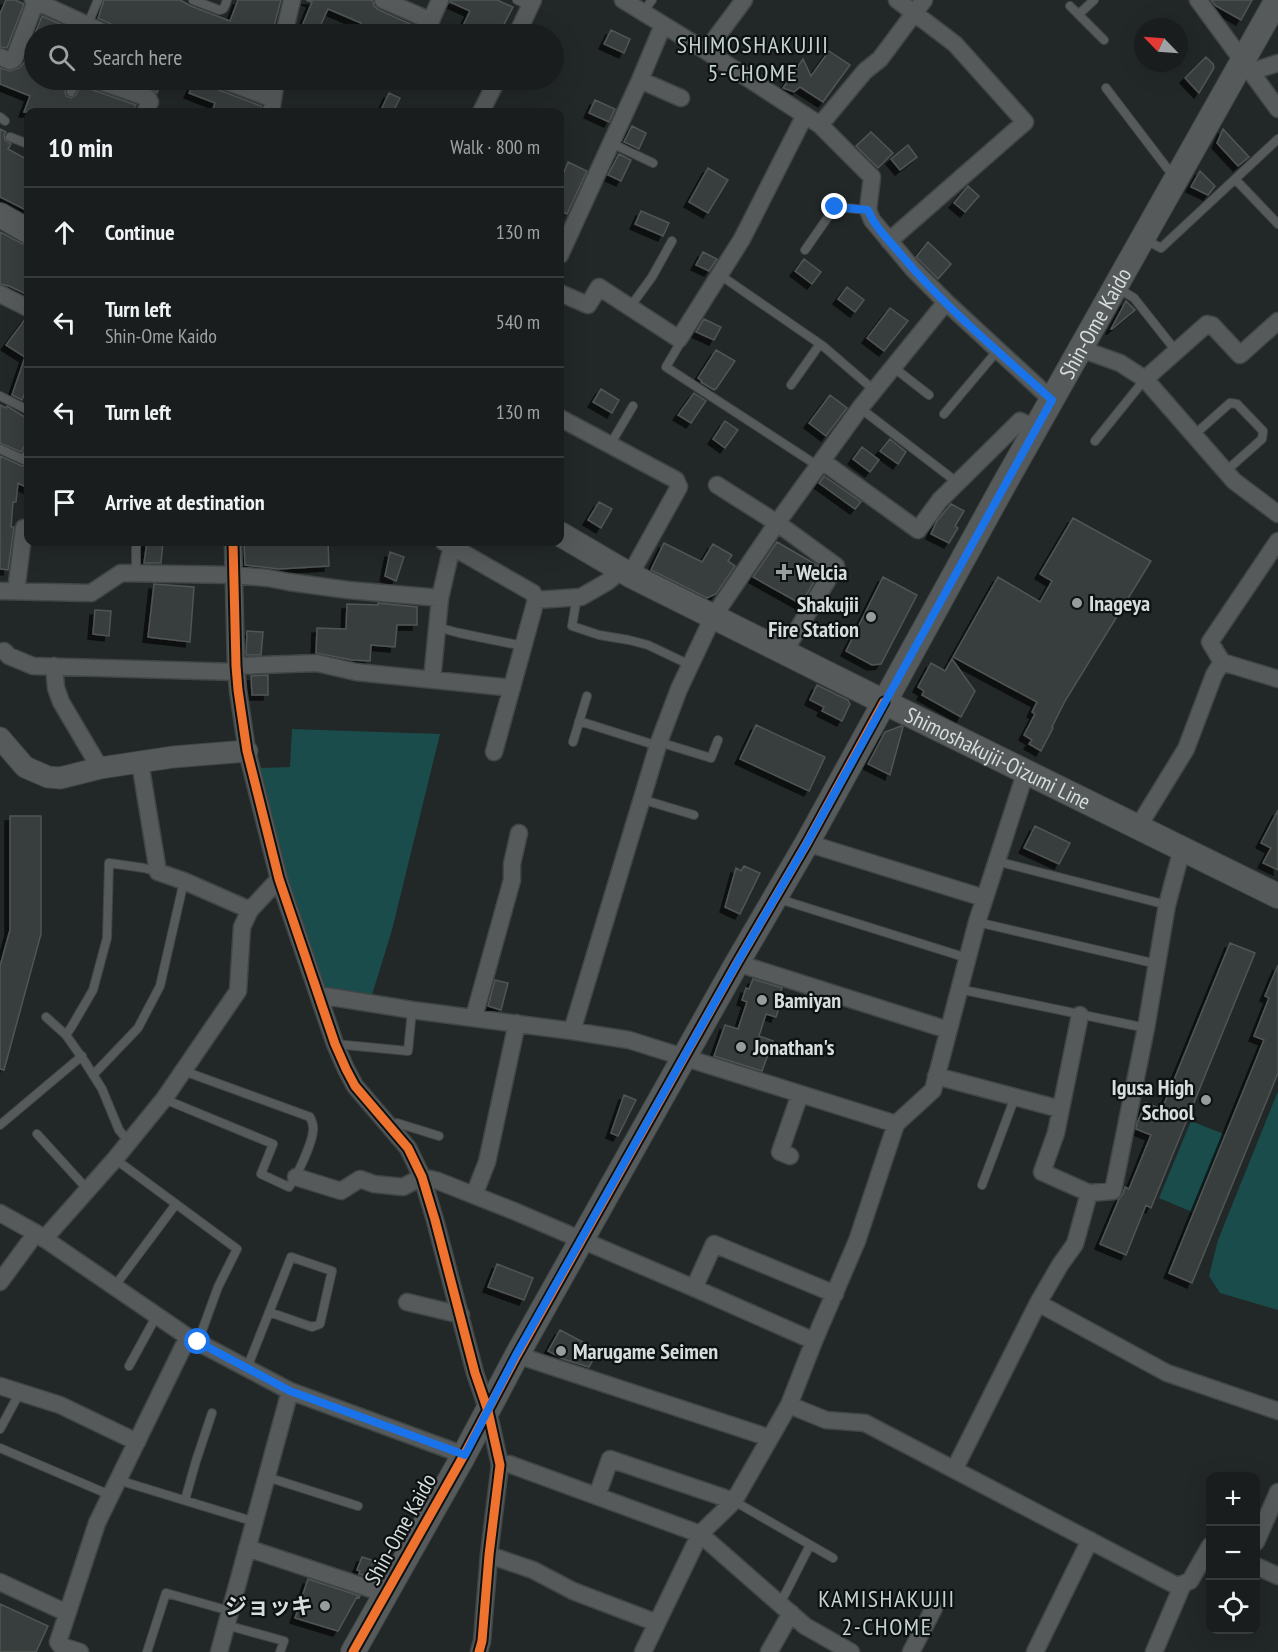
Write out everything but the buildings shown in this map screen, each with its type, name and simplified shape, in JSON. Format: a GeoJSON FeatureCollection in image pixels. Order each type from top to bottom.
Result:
{"type":"FeatureCollection","features":[{"type":"Feature","properties":{"kind":"main road","name":"Shin-Ome Kaido"},"geometry":{"type":"LineString","coordinates":[[353,1652],[465,1455],[516,1355],[807,843],[1036,428],[1178,178],[1246,67],[1277,0]]}},
{"type":"Feature","properties":{"kind":"main road"},"geometry":{"type":"LineString","coordinates":[[0,215],[24,229]]}},
{"type":"Feature","properties":{"kind":"main road","name":"Shimoshakujii-Oizumi Line"},"geometry":{"type":"LineString","coordinates":[[564,536],[626,573],[713,617],[1278,896]]}},
{"type":"Feature","properties":{"kind":"street"},"geometry":{"type":"LineString","coordinates":[[287,24],[292,0]]}},
{"type":"Feature","properties":{"kind":"street"},"geometry":{"type":"LineString","coordinates":[[383,0],[422,24]]}},
{"type":"Feature","properties":{"kind":"street"},"geometry":{"type":"LineString","coordinates":[[430,24],[440,0]]}},
{"type":"Feature","properties":{"kind":"street"},"geometry":{"type":"LineString","coordinates":[[623,0],[647,6],[663,25],[820,125],[872,177],[868,210],[872,220],[889,241],[946,302],[1052,400]]}},
{"type":"Feature","properties":{"kind":"street"},"geometry":{"type":"LineString","coordinates":[[706,51],[744,0]]}},
{"type":"Feature","properties":{"kind":"street"},"geometry":{"type":"LineString","coordinates":[[889,241],[1024,122],[919,6],[897,0]]}},
{"type":"Feature","properties":{"kind":"street"},"geometry":{"type":"LineString","coordinates":[[1198,0],[1278,109]]}},
{"type":"Feature","properties":{"kind":"street"},"geometry":{"type":"LineString","coordinates":[[26,24],[34,1],[81,24]]}},
{"type":"Feature","properties":{"kind":"street"},"geometry":{"type":"LineString","coordinates":[[520,24],[527,2]]}},
{"type":"Feature","properties":{"kind":"street"},"geometry":{"type":"LineString","coordinates":[[820,125],[865,71],[880,59],[919,6]]}},
{"type":"Feature","properties":{"kind":"street"},"geometry":{"type":"LineString","coordinates":[[564,246],[663,25]]}},
{"type":"Feature","properties":{"kind":"street"},"geometry":{"type":"LineString","coordinates":[[0,57],[10,61],[14,59],[24,30]]}},
{"type":"Feature","properties":{"kind":"street"},"geometry":{"type":"LineString","coordinates":[[1246,67],[1278,63]]}},
{"type":"Feature","properties":{"kind":"street"},"geometry":{"type":"LineString","coordinates":[[640,80],[681,98]]}},
{"type":"Feature","properties":{"kind":"street"},"geometry":{"type":"LineString","coordinates":[[125,90],[148,98],[149,108]]}},
{"type":"Feature","properties":{"kind":"street"},"geometry":{"type":"LineString","coordinates":[[242,90],[272,106],[274,90]]}},
{"type":"Feature","properties":{"kind":"street"},"geometry":{"type":"LineString","coordinates":[[483,108],[491,90]]}},
{"type":"Feature","properties":{"kind":"street"},"geometry":{"type":"LineString","coordinates":[[564,295],[588,305],[599,287],[680,339],[742,239],[805,115]]}},
{"type":"Feature","properties":{"kind":"street"},"geometry":{"type":"LineString","coordinates":[[0,294],[24,306]]}},
{"type":"Feature","properties":{"kind":"street"},"geometry":{"type":"LineString","coordinates":[[572,1031],[658,744],[679,688],[713,617],[860,408],[946,302]]}},
{"type":"Feature","properties":{"kind":"street"},"geometry":{"type":"LineString","coordinates":[[1145,379],[1207,324],[1212,325],[1240,355],[1278,321]]}},
{"type":"Feature","properties":{"kind":"street"},"geometry":{"type":"LineString","coordinates":[[1081,349],[1120,363],[1145,379],[1234,481],[1278,514]]}},
{"type":"Feature","properties":{"kind":"street"},"geometry":{"type":"LineString","coordinates":[[536,600],[581,597],[626,573],[679,487],[676,480],[564,420]]}},
{"type":"Feature","properties":{"kind":"street"},"geometry":{"type":"LineString","coordinates":[[820,463],[918,530],[940,500],[1020,421],[1036,428]]}},
{"type":"Feature","properties":{"kind":"street"},"geometry":{"type":"LineString","coordinates":[[717,485],[777,523],[836,566],[784,652]]}},
{"type":"Feature","properties":{"kind":"street"},"geometry":{"type":"LineString","coordinates":[[24,528],[8,591],[91,593],[121,573],[136,573],[233,575],[348,590],[440,598]]}},
{"type":"Feature","properties":{"kind":"street"},"geometry":{"type":"LineString","coordinates":[[1278,541],[1210,642],[1222,662],[1278,679]]}},
{"type":"Feature","properties":{"kind":"street"},"geometry":{"type":"LineString","coordinates":[[232,546],[237,669],[247,751],[279,879],[335,1044],[346,1069],[355,1086],[408,1148],[422,1178],[488,1411],[500,1465],[479,1652]]}},
{"type":"Feature","properties":{"kind":"street"},"geometry":{"type":"LineString","coordinates":[[432,680],[436,627],[448,546]]}},
{"type":"Feature","properties":{"kind":"street"},"geometry":{"type":"LineString","coordinates":[[451,546],[533,593],[536,600],[494,752]]}},
{"type":"Feature","properties":{"kind":"street"},"geometry":{"type":"LineString","coordinates":[[4,651],[9,656],[33,666],[237,669],[317,663],[356,672],[512,688]]}},
{"type":"Feature","properties":{"kind":"street"},"geometry":{"type":"LineString","coordinates":[[1138,827],[1186,749],[1214,675],[1222,662]]}},
{"type":"Feature","properties":{"kind":"street"},"geometry":{"type":"LineString","coordinates":[[54,666],[56,688],[61,702],[100,768]]}},
{"type":"Feature","properties":{"kind":"street"},"geometry":{"type":"LineString","coordinates":[[0,738],[25,767],[48,777],[60,778],[100,768],[172,757],[247,751]]}},
{"type":"Feature","properties":{"kind":"street"},"geometry":{"type":"LineString","coordinates":[[140,762],[158,872],[250,910]]}},
{"type":"Feature","properties":{"kind":"street"},"geometry":{"type":"LineString","coordinates":[[643,1652],[700,1534],[734,1501],[789,1405],[857,1241],[896,1124],[933,1090],[977,921],[1026,771]]}},
{"type":"Feature","properties":{"kind":"street"},"geometry":{"type":"LineString","coordinates":[[474,1017],[512,880],[512,864],[519,833]]}},
{"type":"Feature","properties":{"kind":"street"},"geometry":{"type":"LineString","coordinates":[[807,843],[984,898]]}},
{"type":"Feature","properties":{"kind":"street"},"geometry":{"type":"LineString","coordinates":[[1080,1015],[1056,1133],[1042,1172],[1089,1193],[1113,1191],[1146,1028],[1167,905],[1182,849]]}},
{"type":"Feature","properties":{"kind":"street"},"geometry":{"type":"LineString","coordinates":[[0,1282],[40,1236],[88,1190],[164,1099],[238,991],[242,927],[250,910],[279,879]]}},
{"type":"Feature","properties":{"kind":"street"},"geometry":{"type":"LineString","coordinates":[[737,963],[948,1030]]}},
{"type":"Feature","properties":{"kind":"street"},"geometry":{"type":"LineString","coordinates":[[319,995],[628,1040],[896,1124]]}},
{"type":"Feature","properties":{"kind":"street"},"geometry":{"type":"LineString","coordinates":[[474,1195],[487,1161],[517,1023]]}},
{"type":"Feature","properties":{"kind":"street"},"geometry":{"type":"LineString","coordinates":[[936,1076],[1060,1109]]}},
{"type":"Feature","properties":{"kind":"street"},"geometry":{"type":"LineString","coordinates":[[790,1155],[780,1152],[800,1094]]}},
{"type":"Feature","properties":{"kind":"street"},"geometry":{"type":"LineString","coordinates":[[296,1177],[341,1191],[360,1179],[374,1184],[403,1186],[422,1178],[438,1181],[814,1341]]}},
{"type":"Feature","properties":{"kind":"street"},"geometry":{"type":"LineString","coordinates":[[954,1468],[1038,1303],[1075,1244],[1089,1193]]}},
{"type":"Feature","properties":{"kind":"street"},"geometry":{"type":"LineString","coordinates":[[0,1213],[40,1236],[193,1340],[290,1391],[465,1455]]}},
{"type":"Feature","properties":{"kind":"street"},"geometry":{"type":"LineString","coordinates":[[694,1288],[714,1244],[835,1294]]}},
{"type":"Feature","properties":{"kind":"street"},"geometry":{"type":"LineString","coordinates":[[407,1302],[461,1315]]}},
{"type":"Feature","properties":{"kind":"street"},"geometry":{"type":"LineString","coordinates":[[1038,1303],[1167,1373],[1278,1411]]}},
{"type":"Feature","properties":{"kind":"street"},"geometry":{"type":"LineString","coordinates":[[80,1652],[61,1646],[58,1642],[97,1523],[137,1442],[193,1340]]}},
{"type":"Feature","properties":{"kind":"street"},"geometry":{"type":"LineString","coordinates":[[516,1355],[770,1438]]}},
{"type":"Feature","properties":{"kind":"street"},"geometry":{"type":"LineString","coordinates":[[0,1386],[60,1405],[137,1442]]}},
{"type":"Feature","properties":{"kind":"street"},"geometry":{"type":"LineString","coordinates":[[219,1652],[290,1391]]}},
{"type":"Feature","properties":{"kind":"street"},"geometry":{"type":"LineString","coordinates":[[789,1405],[826,1420],[865,1423],[1177,1586],[1190,1581],[1206,1553]]}},
{"type":"Feature","properties":{"kind":"street"},"geometry":{"type":"LineString","coordinates":[[597,1496],[610,1459],[734,1501]]}},
{"type":"Feature","properties":{"kind":"street"},"geometry":{"type":"LineString","coordinates":[[500,1465],[509,1464],[700,1534],[805,1626],[851,1652]]}},
{"type":"Feature","properties":{"kind":"street"},"geometry":{"type":"LineString","coordinates":[[1260,1533],[1278,1491]]}},
{"type":"Feature","properties":{"kind":"street"},"geometry":{"type":"LineString","coordinates":[[1035,1652],[1090,1540]]}},
{"type":"Feature","properties":{"kind":"street"},"geometry":{"type":"LineString","coordinates":[[248,1548],[386,1594]]}},
{"type":"Feature","properties":{"kind":"street"},"geometry":{"type":"LineString","coordinates":[[489,1555],[533,1570],[573,1591],[657,1623]]}},
{"type":"Feature","properties":{"kind":"street"},"geometry":{"type":"LineString","coordinates":[[1260,1568],[1278,1576]]}},
{"type":"Feature","properties":{"kind":"street"},"geometry":{"type":"LineString","coordinates":[[0,1582],[67,1612]]}},
{"type":"Feature","properties":{"kind":"street"},"geometry":{"type":"LineString","coordinates":[[1154,1652],[1183,1584]]}},
{"type":"Feature","properties":{"kind":"street"},"geometry":{"type":"LineString","coordinates":[[911,1652],[934,1608]]}},
{"type":"Feature","properties":{"kind":"street"},"geometry":{"type":"LineString","coordinates":[[769,1652],[785,1609]]}},
{"type":"Feature","properties":{"kind":"lane"},"geometry":{"type":"LineString","coordinates":[[97,24],[98,0]]}},
{"type":"Feature","properties":{"kind":"lane"},"geometry":{"type":"LineString","coordinates":[[193,0],[219,10],[225,7],[227,0]]}},
{"type":"Feature","properties":{"kind":"lane"},"geometry":{"type":"LineString","coordinates":[[1079,14],[1094,0]]}},
{"type":"Feature","properties":{"kind":"lane"},"geometry":{"type":"LineString","coordinates":[[1070,6],[1104,40]]}},
{"type":"Feature","properties":{"kind":"lane"},"geometry":{"type":"LineString","coordinates":[[1106,88],[1167,168],[1178,178]]}},
{"type":"Feature","properties":{"kind":"lane"},"geometry":{"type":"LineString","coordinates":[[10,137],[24,142]]}},
{"type":"Feature","properties":{"kind":"lane"},"geometry":{"type":"LineString","coordinates":[[1144,238],[1161,248],[1278,139]]}},
{"type":"Feature","properties":{"kind":"lane"},"geometry":{"type":"LineString","coordinates":[[611,142],[653,163]]}},
{"type":"Feature","properties":{"kind":"lane"},"geometry":{"type":"LineString","coordinates":[[1235,179],[1278,224]]}},
{"type":"Feature","properties":{"kind":"lane"},"geometry":{"type":"LineString","coordinates":[[805,250],[835,207],[868,210]]}},
{"type":"Feature","properties":{"kind":"lane"},"geometry":{"type":"LineString","coordinates":[[630,307],[652,277],[672,241]]}},
{"type":"Feature","properties":{"kind":"lane"},"geometry":{"type":"LineString","coordinates":[[720,275],[820,344],[874,390]]}},
{"type":"Feature","properties":{"kind":"lane"},"geometry":{"type":"LineString","coordinates":[[1116,287],[1134,298],[1176,351]]}},
{"type":"Feature","properties":{"kind":"lane"},"geometry":{"type":"LineString","coordinates":[[680,339],[682,340],[666,367],[820,463]]}},
{"type":"Feature","properties":{"kind":"lane"},"geometry":{"type":"LineString","coordinates":[[790,385],[820,344]]}},
{"type":"Feature","properties":{"kind":"lane"},"geometry":{"type":"LineString","coordinates":[[944,414],[998,350]]}},
{"type":"Feature","properties":{"kind":"lane"},"geometry":{"type":"LineString","coordinates":[[894,367],[929,395]]}},
{"type":"Feature","properties":{"kind":"lane"},"geometry":{"type":"LineString","coordinates":[[1095,441],[1145,379]]}},
{"type":"Feature","properties":{"kind":"lane"},"geometry":{"type":"LineString","coordinates":[[0,396],[24,408]]}},
{"type":"Feature","properties":{"kind":"lane"},"geometry":{"type":"LineString","coordinates":[[1194,435],[1230,403],[1238,404],[1263,431],[1262,439],[1226,471]]}},
{"type":"Feature","properties":{"kind":"lane"},"geometry":{"type":"LineString","coordinates":[[610,445],[633,406]]}},
{"type":"Feature","properties":{"kind":"lane"},"geometry":{"type":"LineString","coordinates":[[860,408],[958,483]]}},
{"type":"Feature","properties":{"kind":"lane"},"geometry":{"type":"LineString","coordinates":[[0,450],[24,460]]}},
{"type":"Feature","properties":{"kind":"lane"},"geometry":{"type":"LineString","coordinates":[[136,546],[136,573]]}},
{"type":"Feature","properties":{"kind":"lane"},"geometry":{"type":"LineString","coordinates":[[577,597],[572,626],[599,635],[648,645],[690,665]]}},
{"type":"Feature","properties":{"kind":"lane"},"geometry":{"type":"LineString","coordinates":[[436,627],[524,646]]}},
{"type":"Feature","properties":{"kind":"lane"},"geometry":{"type":"LineString","coordinates":[[573,742],[587,696]]}},
{"type":"Feature","properties":{"kind":"lane"},"geometry":{"type":"LineString","coordinates":[[579,721],[711,758],[718,740]]}},
{"type":"Feature","properties":{"kind":"lane"},"geometry":{"type":"LineString","coordinates":[[641,798],[694,814]]}},
{"type":"Feature","properties":{"kind":"lane"},"geometry":{"type":"LineString","coordinates":[[996,861],[1167,905]]}},
{"type":"Feature","properties":{"kind":"lane"},"geometry":{"type":"LineString","coordinates":[[66,1035],[93,990],[107,938],[109,863],[158,872]]}},
{"type":"Feature","properties":{"kind":"lane"},"geometry":{"type":"LineString","coordinates":[[93,1075],[138,1028],[160,986],[184,881]]}},
{"type":"Feature","properties":{"kind":"lane"},"geometry":{"type":"LineString","coordinates":[[776,898],[967,958]]}},
{"type":"Feature","properties":{"kind":"lane"},"geometry":{"type":"LineString","coordinates":[[977,921],[1157,964]]}},
{"type":"Feature","properties":{"kind":"lane"},"geometry":{"type":"LineString","coordinates":[[959,989],[1146,1028]]}},
{"type":"Feature","properties":{"kind":"lane"},"geometry":{"type":"LineString","coordinates":[[335,1044],[408,1052],[412,1010]]}},
{"type":"Feature","properties":{"kind":"lane"},"geometry":{"type":"LineString","coordinates":[[46,1017],[66,1035],[82,1056],[102,1089],[118,1130],[129,1142]]}},
{"type":"Feature","properties":{"kind":"lane"},"geometry":{"type":"LineString","coordinates":[[0,1125],[82,1056]]}},
{"type":"Feature","properties":{"kind":"lane"},"geometry":{"type":"LineString","coordinates":[[164,1099],[273,1144],[261,1174],[289,1187],[296,1177],[314,1133],[310,1117],[184,1070]]}},
{"type":"Feature","properties":{"kind":"lane"},"geometry":{"type":"LineString","coordinates":[[982,1185],[1015,1097]]}},
{"type":"Feature","properties":{"kind":"lane"},"geometry":{"type":"LineString","coordinates":[[390,1126],[397,1123],[439,1136]]}},
{"type":"Feature","properties":{"kind":"lane"},"geometry":{"type":"LineString","coordinates":[[37,1134],[88,1190]]}},
{"type":"Feature","properties":{"kind":"lane"},"geometry":{"type":"LineString","coordinates":[[115,1159],[237,1249],[193,1340]]}},
{"type":"Feature","properties":{"kind":"lane"},"geometry":{"type":"LineString","coordinates":[[114,1287],[176,1204]]}},
{"type":"Feature","properties":{"kind":"lane"},"geometry":{"type":"LineString","coordinates":[[247,1368],[269,1312],[291,1257],[332,1271],[320,1324],[312,1327],[269,1312]]}},
{"type":"Feature","properties":{"kind":"lane"},"geometry":{"type":"LineString","coordinates":[[129,1366],[157,1315]]}},
{"type":"Feature","properties":{"kind":"lane"},"geometry":{"type":"LineString","coordinates":[[0,1429],[20,1392]]}},
{"type":"Feature","properties":{"kind":"lane"},"geometry":{"type":"LineString","coordinates":[[185,1500],[212,1413]]}},
{"type":"Feature","properties":{"kind":"lane"},"geometry":{"type":"LineString","coordinates":[[0,1448],[110,1495]]}},
{"type":"Feature","properties":{"kind":"lane"},"geometry":{"type":"LineString","coordinates":[[267,1477],[358,1506]]}},
{"type":"Feature","properties":{"kind":"lane"},"geometry":{"type":"LineString","coordinates":[[118,1480],[255,1522]]}},
{"type":"Feature","properties":{"kind":"lane"},"geometry":{"type":"LineString","coordinates":[[734,1501],[833,1558]]}},
{"type":"Feature","properties":{"kind":"lane"},"geometry":{"type":"LineString","coordinates":[[785,1609],[810,1545]]}},
{"type":"Feature","properties":{"kind":"lane"},"geometry":{"type":"LineString","coordinates":[[147,1652],[166,1593],[284,1641],[280,1652]]}},
{"type":"Feature","properties":{"kind":"shaded area"},"geometry":{"type":"Polygon","coordinates":[[[292,729],[440,734],[392,930],[371,998],[323,989],[286,880],[260,768],[290,767],[292,729]]]}},
{"type":"Feature","properties":{"kind":"shaded area"},"geometry":{"type":"Polygon","coordinates":[[[1278,1091],[1278,1310],[1220,1293],[1209,1276],[1218,1240],[1278,1091]]]}},
{"type":"Feature","properties":{"kind":"shaded area"},"geometry":{"type":"Polygon","coordinates":[[[1191,1121],[1224,1134],[1192,1212],[1159,1198],[1191,1121]]]}},
{"type":"Feature","properties":{"kind":"cycle path"},"geometry":{"type":"LineString","coordinates":[[233,546],[238,690],[247,751],[279,879],[335,1044],[346,1069],[355,1086],[408,1148],[422,1177],[475,1373],[488,1411],[500,1465],[479,1652]]}},
{"type":"Feature","properties":{"kind":"cycle path"},"geometry":{"type":"LineString","coordinates":[[353,1652],[884,702]]}},
{"type":"Feature","properties":{"kind":"place","name":"Welcia"},"geometry":{"type":"Point","coordinates":[784,572]}},
{"type":"Feature","properties":{"kind":"place","name":"Inageya"},"geometry":{"type":"Point","coordinates":[1077,603]}},
{"type":"Feature","properties":{"kind":"place","name":"Shakujii Fire Station"},"geometry":{"type":"Point","coordinates":[871,617]}},
{"type":"Feature","properties":{"kind":"place","name":"Bamiyan"},"geometry":{"type":"Point","coordinates":[762,1000]}},
{"type":"Feature","properties":{"kind":"place","name":"Jonathan's"},"geometry":{"type":"Point","coordinates":[741,1047]}},
{"type":"Feature","properties":{"kind":"place","name":"Igusa High School"},"geometry":{"type":"Point","coordinates":[1206,1100]}},
{"type":"Feature","properties":{"kind":"place","name":"Marugame Seimen"},"geometry":{"type":"Point","coordinates":[561,1351]}},
{"type":"Feature","properties":{"kind":"place","name":"ジョッキ"},"geometry":{"type":"Point","coordinates":[325,1606]}},
{"type":"Feature","properties":{"kind":"district","name":"SHIMOSHAKUJII 5-CHOME"},"geometry":{"type":"Point","coordinates":[753,59]}},
{"type":"Feature","properties":{"kind":"district","name":"KAMISHAKUJII 2-CHOME"},"geometry":{"type":"Point","coordinates":[887,1613]}},
{"type":"Feature","properties":{"kind":"route"},"geometry":{"type":"LineString","coordinates":[[198,1342],[290,1391],[465,1455],[516,1355],[807,843],[1052,400],[913,269],[872,220],[868,210],[835,207]]}}]}
